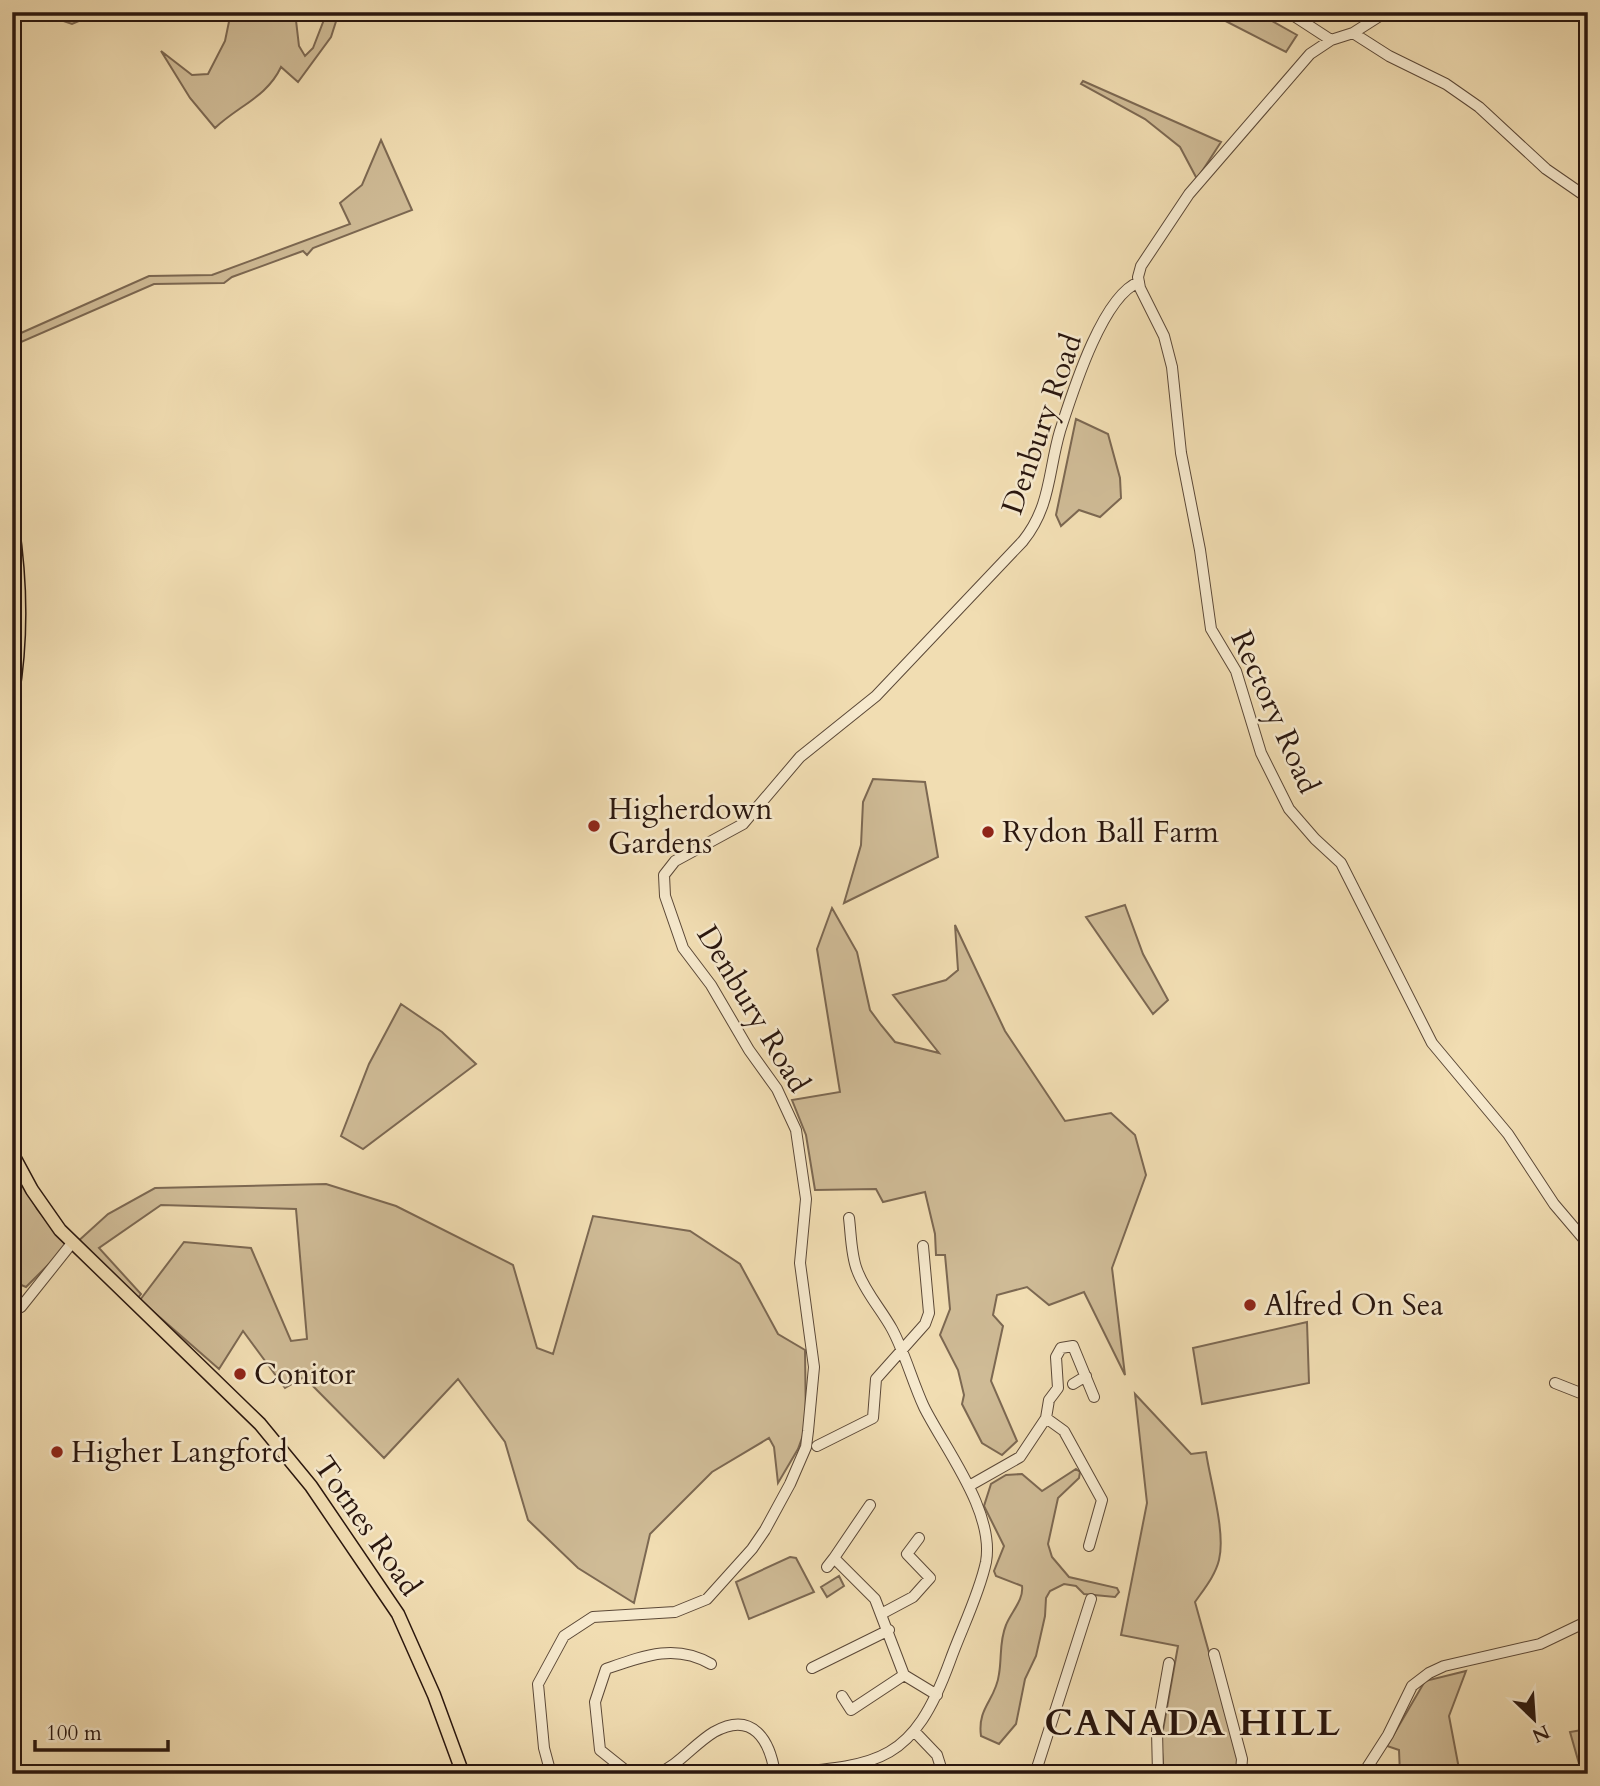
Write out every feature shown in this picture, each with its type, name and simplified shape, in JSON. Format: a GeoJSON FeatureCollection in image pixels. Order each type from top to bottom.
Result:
{"type":"FeatureCollection","features":[{"type":"Feature","properties":{"kind":"main road"},"geometry":{"type":"LineString","coordinates":[[12,523],[19,583],[20,628],[12,698]]}},
{"type":"Feature","properties":{"kind":"main road","name":"Totnes Road"},"geometry":{"type":"LineString","coordinates":[[12,1153],[42,1206],[72,1244],[260,1424],[311,1486],[398,1614],[434,1695],[463,1774]]}},
{"type":"Feature","properties":{"kind":"street"},"geometry":{"type":"LineString","coordinates":[[1288,12],[1331,40],[1353,33],[1386,12]]}},
{"type":"Feature","properties":{"kind":"street"},"geometry":{"type":"LineString","coordinates":[[1353,33],[1389,56],[1446,84],[1479,107],[1546,169],[1588,198]]}},
{"type":"Feature","properties":{"kind":"street","name":"Denbury Road"},"geometry":{"type":"LineString","coordinates":[[551,1774],[544,1748],[538,1684],[564,1636],[593,1618],[675,1612],[707,1599],[752,1549],[765,1530],[806,1447],[814,1367],[800,1263],[806,1199],[796,1130],[777,1089],[749,1050],[711,985],[683,948],[665,896],[664,875],[675,861],[743,824],[765,802],[800,757],[876,696],[1023,541],[1042,513],[1060,433],[1091,347],[1114,304],[1123,292],[1139,282],[1141,266],[1189,194],[1310,54],[1331,40]]}},
{"type":"Feature","properties":{"kind":"street","name":"Rectory Road"},"geometry":{"type":"LineString","coordinates":[[1139,282],[1164,336],[1172,367],[1181,453],[1211,629],[1236,671],[1261,754],[1289,809],[1341,863],[1432,1043],[1507,1134],[1541,1185],[1588,1244]]}},
{"type":"Feature","properties":{"kind":"street"},"geometry":{"type":"LineString","coordinates":[[657,1774],[668,1769],[715,1731],[733,1727],[750,1728],[766,1738],[776,1774],[867,1763],[889,1754],[915,1732],[937,1695],[986,1560],[978,1507],[926,1410],[891,1327],[873,1303],[856,1268],[849,1218]]}},
{"type":"Feature","properties":{"kind":"street"},"geometry":{"type":"LineString","coordinates":[[12,1311],[21,1307],[72,1244]]}},
{"type":"Feature","properties":{"kind":"street"},"geometry":{"type":"LineString","coordinates":[[817,1446],[873,1418],[876,1379],[919,1332],[929,1313],[923,1246]]}},
{"type":"Feature","properties":{"kind":"street"},"geometry":{"type":"LineString","coordinates":[[969,1486],[1020,1457],[1046,1418],[1049,1400],[1058,1388],[1056,1357],[1061,1348],[1073,1346],[1094,1396]]}},
{"type":"Feature","properties":{"kind":"street"},"geometry":{"type":"LineString","coordinates":[[1073,1384],[1086,1376]]}},
{"type":"Feature","properties":{"kind":"street"},"geometry":{"type":"LineString","coordinates":[[1555,1383],[1588,1396]]}},
{"type":"Feature","properties":{"kind":"street"},"geometry":{"type":"LineString","coordinates":[[1046,1418],[1065,1431],[1102,1500],[1089,1546]]}},
{"type":"Feature","properties":{"kind":"street"},"geometry":{"type":"LineString","coordinates":[[827,1567],[870,1505]]}},
{"type":"Feature","properties":{"kind":"street"},"geometry":{"type":"LineString","coordinates":[[883,1613],[913,1597],[930,1578],[907,1554],[919,1538]]}},
{"type":"Feature","properties":{"kind":"street"},"geometry":{"type":"LineString","coordinates":[[834,1558],[864,1585],[883,1613],[904,1675],[937,1695]]}},
{"type":"Feature","properties":{"kind":"street"},"geometry":{"type":"LineString","coordinates":[[1035,1774],[1091,1599]]}},
{"type":"Feature","properties":{"kind":"street"},"geometry":{"type":"LineString","coordinates":[[1363,1774],[1412,1686],[1429,1673],[1444,1666],[1541,1644],[1588,1621]]}},
{"type":"Feature","properties":{"kind":"street"},"geometry":{"type":"LineString","coordinates":[[812,1668],[889,1630]]}},
{"type":"Feature","properties":{"kind":"street"},"geometry":{"type":"LineString","coordinates":[[641,1774],[625,1770],[600,1750],[595,1702],[606,1669],[635,1659],[676,1651],[711,1664]]}},
{"type":"Feature","properties":{"kind":"street"},"geometry":{"type":"LineString","coordinates":[[1214,1654],[1242,1759],[1241,1771],[1237,1774]]}},
{"type":"Feature","properties":{"kind":"street"},"geometry":{"type":"LineString","coordinates":[[1158,1774],[1157,1731],[1169,1663]]}},
{"type":"Feature","properties":{"kind":"street"},"geometry":{"type":"LineString","coordinates":[[842,1696],[851,1710],[904,1675]]}},
{"type":"Feature","properties":{"kind":"street"},"geometry":{"type":"LineString","coordinates":[[915,1732],[937,1755],[943,1774]]}},
{"type":"Feature","properties":{"kind":"shaded area"},"geometry":{"type":"Polygon","coordinates":[[[37,12],[100,12],[72,24],[37,12]]]}},
{"type":"Feature","properties":{"kind":"shaded area"},"geometry":{"type":"Polygon","coordinates":[[[231,12],[295,12],[299,46],[305,56],[313,48],[327,12],[339,12],[331,37],[298,82],[281,67],[260,94],[215,128],[190,98],[161,51],[192,75],[208,74],[225,41],[231,12]]]}},
{"type":"Feature","properties":{"kind":"shaded area"},"geometry":{"type":"Polygon","coordinates":[[[1208,12],[1256,12],[1297,35],[1286,52],[1208,12]]]}},
{"type":"Feature","properties":{"kind":"shaded area"},"geometry":{"type":"Polygon","coordinates":[[[1083,81],[1221,142],[1197,179],[1180,147],[1145,119],[1081,84],[1083,81]]]}},
{"type":"Feature","properties":{"kind":"shaded area"},"geometry":{"type":"Polygon","coordinates":[[[381,140],[412,210],[313,248],[307,255],[303,251],[232,277],[224,283],[154,284],[12,346],[12,337],[149,276],[212,275],[350,224],[340,203],[362,185],[381,140]]]}},
{"type":"Feature","properties":{"kind":"shaded area"},"geometry":{"type":"Polygon","coordinates":[[[1076,419],[1108,434],[1120,478],[1121,498],[1100,517],[1079,510],[1061,526],[1056,515],[1076,419]]]}},
{"type":"Feature","properties":{"kind":"shaded area"},"geometry":{"type":"Polygon","coordinates":[[[873,779],[925,782],[938,857],[844,903],[861,845],[863,802],[873,779]]]}},
{"type":"Feature","properties":{"kind":"shaded area"},"geometry":{"type":"Polygon","coordinates":[[[1125,905],[1143,954],[1168,1000],[1153,1014],[1086,917],[1125,905]]]}},
{"type":"Feature","properties":{"kind":"shaded area"},"geometry":{"type":"Polygon","coordinates":[[[832,908],[857,952],[870,1010],[895,1042],[939,1053],[893,995],[946,980],[958,970],[955,925],[1005,1031],[1065,1121],[1111,1113],[1135,1135],[1146,1175],[1112,1268],[1125,1375],[1084,1292],[1049,1305],[1027,1287],[997,1295],[993,1315],[1003,1326],[991,1381],[1017,1441],[1002,1455],[982,1443],[962,1404],[964,1395],[958,1370],[940,1335],[950,1309],[945,1255],[936,1255],[935,1234],[925,1192],[883,1202],[876,1189],[815,1190],[806,1135],[792,1100],[840,1092],[817,949],[832,908]]]}},
{"type":"Feature","properties":{"kind":"shaded area"},"geometry":{"type":"Polygon","coordinates":[[[401,1004],[442,1032],[476,1064],[363,1149],[341,1136],[369,1064],[401,1004]]]}},
{"type":"Feature","properties":{"kind":"shaded area"},"geometry":{"type":"Polygon","coordinates":[[[12,1163],[37,1209],[67,1246],[26,1287],[19,1284],[13,1296],[17,1264],[12,1163]]]}},
{"type":"Feature","properties":{"kind":"shaded area"},"geometry":{"type":"Polygon","coordinates":[[[326,1184],[396,1206],[513,1265],[537,1348],[553,1354],[593,1216],[690,1231],[740,1264],[778,1334],[805,1350],[806,1427],[798,1449],[778,1483],[774,1447],[769,1438],[712,1472],[650,1534],[634,1603],[578,1568],[528,1520],[505,1442],[458,1379],[384,1458],[304,1377],[285,1388],[243,1331],[219,1369],[140,1300],[184,1242],[251,1248],[291,1341],[307,1339],[296,1209],[161,1205],[99,1248],[141,1294],[137,1299],[75,1244],[108,1214],[155,1188],[326,1184]]]}},
{"type":"Feature","properties":{"kind":"shaded area"},"geometry":{"type":"Polygon","coordinates":[[[1307,1322],[1309,1383],[1202,1404],[1193,1348],[1307,1322]]]}},
{"type":"Feature","properties":{"kind":"shaded area"},"geometry":{"type":"Polygon","coordinates":[[[1135,1394],[1191,1454],[1206,1452],[1219,1521],[1221,1549],[1215,1571],[1195,1602],[1240,1765],[1232,1774],[1164,1774],[1161,1741],[1178,1646],[1121,1635],[1147,1503],[1135,1394]]]}},
{"type":"Feature","properties":{"kind":"shaded area"},"geometry":{"type":"Polygon","coordinates":[[[1076,1469],[1080,1472],[1079,1478],[1058,1498],[1048,1544],[1052,1557],[1069,1577],[1117,1588],[1119,1592],[1115,1597],[1084,1594],[1076,1586],[1064,1584],[1050,1591],[1046,1598],[1036,1656],[1025,1679],[1016,1724],[999,1744],[981,1736],[982,1718],[997,1683],[1004,1631],[1019,1601],[1022,1586],[996,1576],[994,1571],[1004,1546],[984,1506],[991,1484],[1006,1475],[1022,1474],[1042,1491],[1076,1469]]]}},
{"type":"Feature","properties":{"kind":"shaded area"},"geometry":{"type":"Polygon","coordinates":[[[790,1557],[796,1558],[814,1592],[749,1619],[736,1582],[790,1557]]]}},
{"type":"Feature","properties":{"kind":"shaded area"},"geometry":{"type":"Polygon","coordinates":[[[839,1576],[844,1586],[827,1597],[821,1587],[839,1576]]]}},
{"type":"Feature","properties":{"kind":"shaded area"},"geometry":{"type":"Polygon","coordinates":[[[1466,1671],[1449,1716],[1460,1774],[1400,1774],[1399,1750],[1387,1746],[1425,1681],[1466,1671]]]}},
{"type":"Feature","properties":{"kind":"shaded area"},"geometry":{"type":"Polygon","coordinates":[[[1588,1729],[1588,1774],[1582,1774],[1570,1732],[1588,1729]]]}},
{"type":"Feature","properties":{"kind":"place","name":"Higherdown Gardens"},"geometry":{"type":"Point","coordinates":[594,826]}},
{"type":"Feature","properties":{"kind":"place","name":"Rydon Ball Farm"},"geometry":{"type":"Point","coordinates":[988,832]}},
{"type":"Feature","properties":{"kind":"place","name":"Alfred On Sea"},"geometry":{"type":"Point","coordinates":[1250,1305]}},
{"type":"Feature","properties":{"kind":"place","name":"Conitor"},"geometry":{"type":"Point","coordinates":[240,1374]}},
{"type":"Feature","properties":{"kind":"place","name":"Higher Langford"},"geometry":{"type":"Point","coordinates":[57,1452]}},
{"type":"Feature","properties":{"kind":"district","name":"CANADA HILL"},"geometry":{"type":"Point","coordinates":[1193,1723]}}]}
